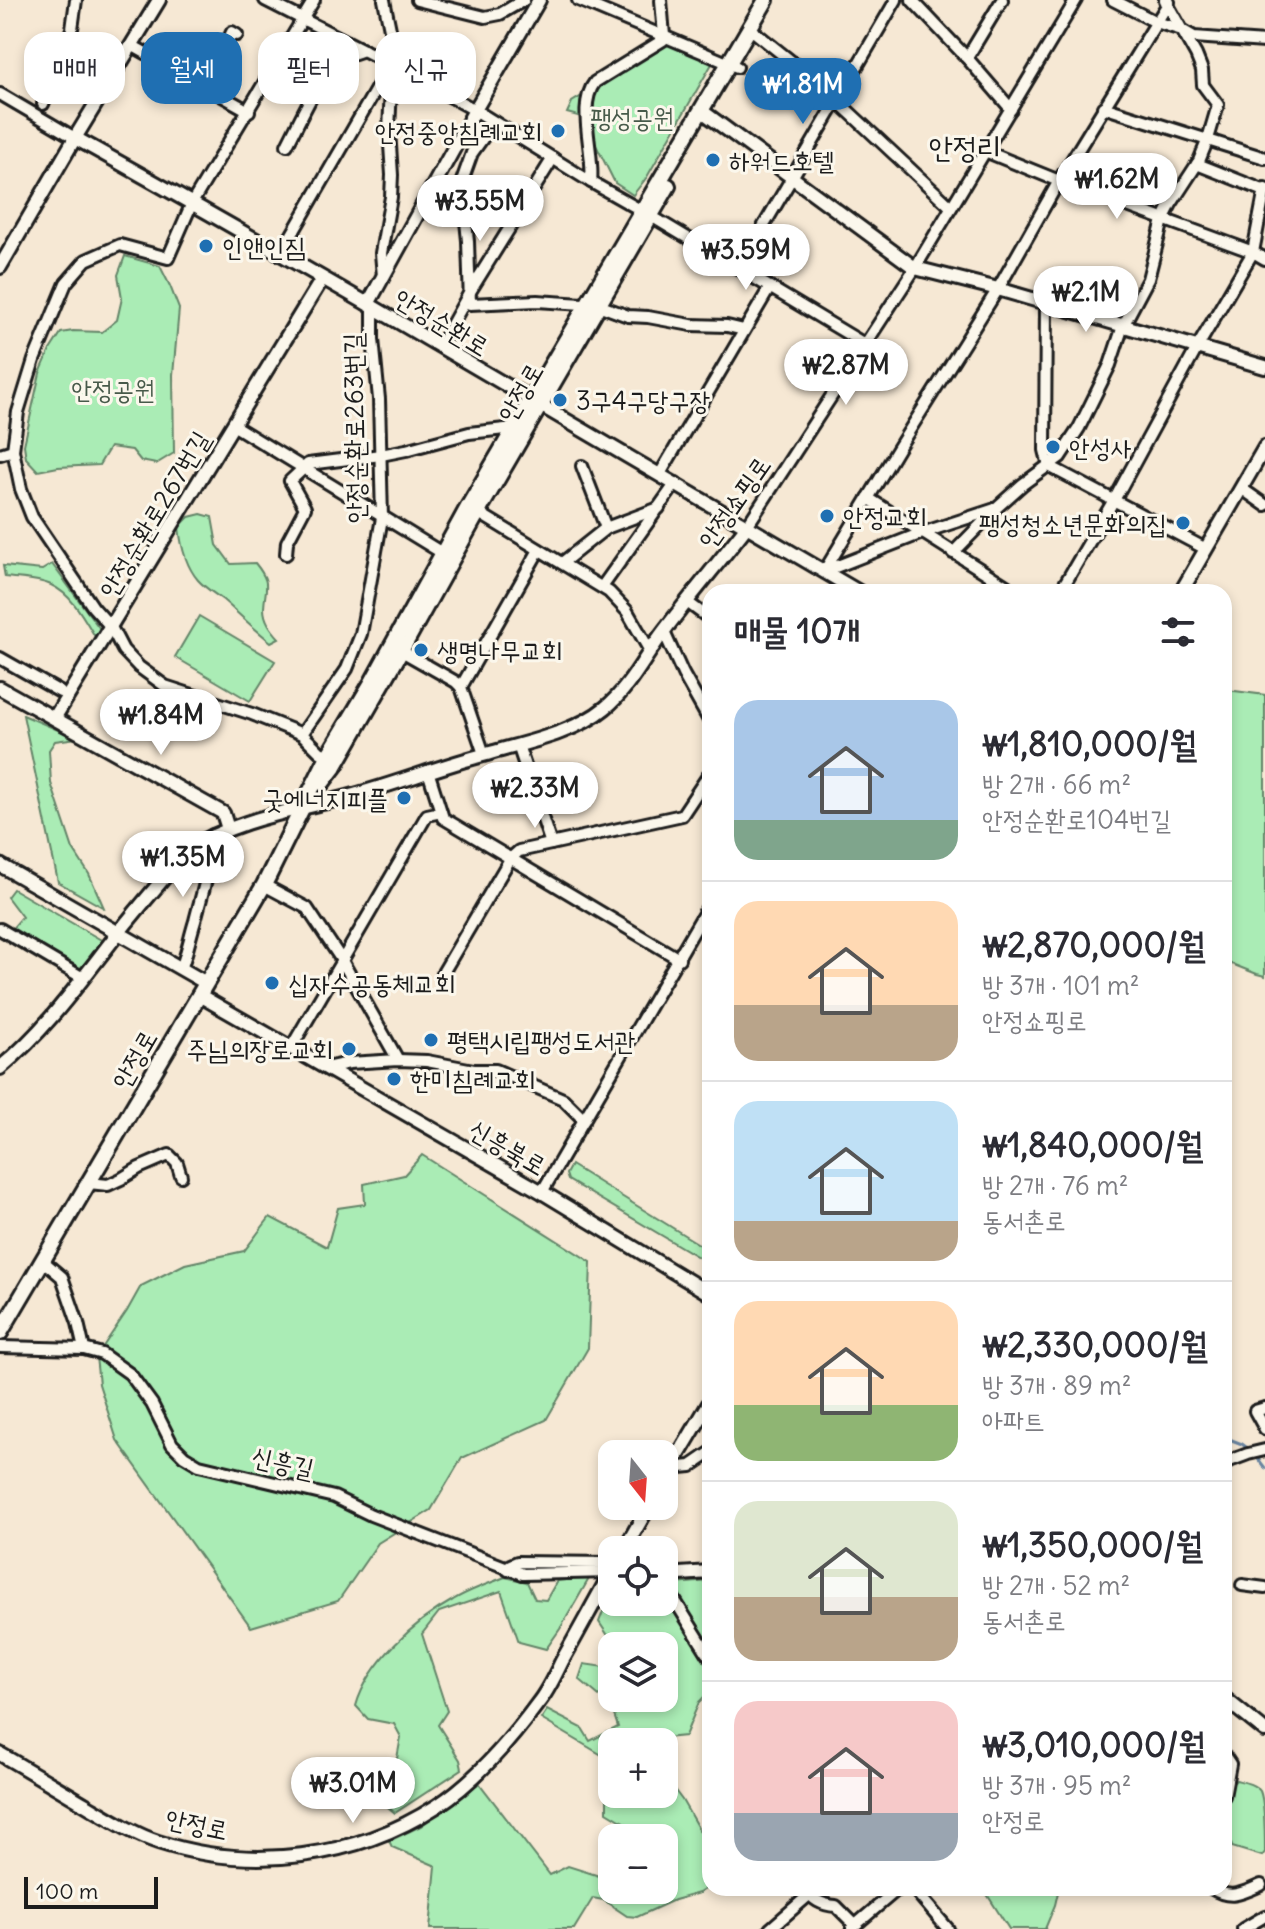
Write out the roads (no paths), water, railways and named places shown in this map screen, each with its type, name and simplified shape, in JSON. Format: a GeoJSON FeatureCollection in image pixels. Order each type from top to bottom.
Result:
{"type":"FeatureCollection","features":[{"type":"Feature","properties":{"kind":"main road","name":"안정로"},"geometry":{"type":"LineString","coordinates":[[753,32],[766,0]]}},
{"type":"Feature","properties":{"kind":"main road","name":"안정로"},"geometry":{"type":"LineString","coordinates":[[304,806],[335,766],[473,510],[733,65],[776,0]]}},
{"type":"Feature","properties":{"kind":"main road","name":"안정로"},"geometry":{"type":"LineString","coordinates":[[0,1333],[264,885],[328,756],[396,648]]}},
{"type":"Feature","properties":{"kind":"street"},"geometry":{"type":"LineString","coordinates":[[71,32],[76,0]]}},
{"type":"Feature","properties":{"kind":"street"},"geometry":{"type":"LineString","coordinates":[[0,267],[159,0]]}},
{"type":"Feature","properties":{"kind":"street"},"geometry":{"type":"LineString","coordinates":[[265,0],[375,56]]}},
{"type":"Feature","properties":{"kind":"street"},"geometry":{"type":"LineString","coordinates":[[314,0],[192,203],[168,258],[120,245],[86,260],[66,283],[34,360],[18,412],[13,450],[21,489],[32,517],[93,607],[111,627],[123,650],[139,667],[165,686],[302,734],[328,756]]}},
{"type":"Feature","properties":{"kind":"street"},"geometry":{"type":"LineString","coordinates":[[384,0],[391,32]]}},
{"type":"Feature","properties":{"kind":"street"},"geometry":{"type":"LineString","coordinates":[[417,0],[485,17],[500,14],[524,0]]}},
{"type":"Feature","properties":{"kind":"street"},"geometry":{"type":"LineString","coordinates":[[371,306],[383,277],[539,0]]}},
{"type":"Feature","properties":{"kind":"street"},"geometry":{"type":"LineString","coordinates":[[578,0],[733,65]]}},
{"type":"Feature","properties":{"kind":"street"},"geometry":{"type":"LineString","coordinates":[[591,182],[587,102],[591,88],[595,82],[663,40],[661,0]]}},
{"type":"Feature","properties":{"kind":"street"},"geometry":{"type":"LineString","coordinates":[[739,268],[896,0]]}},
{"type":"Feature","properties":{"kind":"street"},"geometry":{"type":"LineString","coordinates":[[912,0],[1011,109]]}},
{"type":"Feature","properties":{"kind":"street"},"geometry":{"type":"LineString","coordinates":[[967,58],[1002,0]]}},
{"type":"Feature","properties":{"kind":"street","name":"안정쇼핑로"},"geometry":{"type":"LineString","coordinates":[[0,1068],[24,1048],[187,851],[213,835],[518,745],[578,725],[605,708],[747,526],[915,268],[1076,0]]}},
{"type":"Feature","properties":{"kind":"street"},"geometry":{"type":"LineString","coordinates":[[1113,0],[1194,37],[1265,42]]}},
{"type":"Feature","properties":{"kind":"street"},"geometry":{"type":"LineString","coordinates":[[825,571],[998,289],[1167,1]]}},
{"type":"Feature","properties":{"kind":"street"},"geometry":{"type":"LineString","coordinates":[[953,553],[995,509],[1060,457],[1079,428],[1110,365],[1123,326],[1148,279],[1163,220],[1197,164],[1208,139],[1218,105],[1203,85],[1202,70],[1167,1]]}},
{"type":"Feature","properties":{"kind":"street"},"geometry":{"type":"LineString","coordinates":[[753,32],[817,82],[951,207]]}},
{"type":"Feature","properties":{"kind":"street"},"geometry":{"type":"LineString","coordinates":[[133,46],[141,50]]}},
{"type":"Feature","properties":{"kind":"street"},"geometry":{"type":"LineString","coordinates":[[287,145],[321,82],[335,63],[364,50]]}},
{"type":"Feature","properties":{"kind":"street"},"geometry":{"type":"LineString","coordinates":[[280,255],[375,92]]}},
{"type":"Feature","properties":{"kind":"street","name":"안정순환로"},"geometry":{"type":"LineString","coordinates":[[0,94],[371,306],[846,584]]}},
{"type":"Feature","properties":{"kind":"street"},"geometry":{"type":"LineString","coordinates":[[237,104],[249,111]]}},
{"type":"Feature","properties":{"kind":"street"},"geometry":{"type":"LineString","coordinates":[[383,277],[381,253],[392,175],[390,104]]}},
{"type":"Feature","properties":{"kind":"street"},"geometry":{"type":"LineString","coordinates":[[464,104],[866,345]]}},
{"type":"Feature","properties":{"kind":"street"},"geometry":{"type":"LineString","coordinates":[[1103,107],[1265,158]]}},
{"type":"Feature","properties":{"kind":"street"},"geometry":{"type":"LineString","coordinates":[[705,114],[915,268],[1265,367]]}},
{"type":"Feature","properties":{"kind":"street"},"geometry":{"type":"LineString","coordinates":[[494,122],[472,153],[462,181],[470,304],[537,301],[592,305],[628,316],[744,330]]}},
{"type":"Feature","properties":{"kind":"street"},"geometry":{"type":"LineString","coordinates":[[985,151],[1265,259]]}},
{"type":"Feature","properties":{"kind":"street"},"geometry":{"type":"LineString","coordinates":[[440,346],[553,158]]}},
{"type":"Feature","properties":{"kind":"street"},"geometry":{"type":"LineString","coordinates":[[1065,584],[1253,252],[1265,190],[1197,164]]}},
{"type":"Feature","properties":{"kind":"street","name":"안정순환로267번길"},"geometry":{"type":"LineString","coordinates":[[55,717],[322,279]]}},
{"type":"Feature","properties":{"kind":"street"},"geometry":{"type":"LineString","coordinates":[[660,474],[770,287]]}},
{"type":"Feature","properties":{"kind":"street"},"geometry":{"type":"LineString","coordinates":[[1046,304],[1045,450],[1049,466],[1206,549]]}},
{"type":"Feature","properties":{"kind":"street","name":"안정순환로263번길"},"geometry":{"type":"LineString","coordinates":[[302,734],[347,669],[361,634],[382,518],[379,399],[371,306]]}},
{"type":"Feature","properties":{"kind":"street"},"geometry":{"type":"LineString","coordinates":[[233,425],[448,556]]}},
{"type":"Feature","properties":{"kind":"street"},"geometry":{"type":"LineString","coordinates":[[286,554],[287,542],[305,508],[290,481],[308,464],[381,455],[469,433],[519,431]]}},
{"type":"Feature","properties":{"kind":"street"},"geometry":{"type":"LineString","coordinates":[[1186,584],[1265,447]]}},
{"type":"Feature","properties":{"kind":"street"},"geometry":{"type":"LineString","coordinates":[[0,454],[13,450]]}},
{"type":"Feature","properties":{"kind":"street"},"geometry":{"type":"LineString","coordinates":[[582,466],[606,528]]}},
{"type":"Feature","properties":{"kind":"street"},"geometry":{"type":"LineString","coordinates":[[602,587],[676,483]]}},
{"type":"Feature","properties":{"kind":"street"},"geometry":{"type":"LineString","coordinates":[[1241,488],[1265,505]]}},
{"type":"Feature","properties":{"kind":"street"},"geometry":{"type":"LineString","coordinates":[[868,498],[1003,584]]}},
{"type":"Feature","properties":{"kind":"street"},"geometry":{"type":"LineString","coordinates":[[562,563],[606,528],[659,508]]}},
{"type":"Feature","properties":{"kind":"street"},"geometry":{"type":"LineString","coordinates":[[825,571],[922,533],[995,509]]}},
{"type":"Feature","properties":{"kind":"street"},"geometry":{"type":"LineString","coordinates":[[473,510],[602,587],[627,611],[650,651]]}},
{"type":"Feature","properties":{"kind":"street"},"geometry":{"type":"LineString","coordinates":[[461,687],[539,550]]}},
{"type":"Feature","properties":{"kind":"street"},"geometry":{"type":"LineString","coordinates":[[687,602],[702,613]]}},
{"type":"Feature","properties":{"kind":"street"},"geometry":{"type":"LineString","coordinates":[[664,632],[702,707]]}},
{"type":"Feature","properties":{"kind":"street"},"geometry":{"type":"LineString","coordinates":[[396,648],[461,687],[484,754]]}},
{"type":"Feature","properties":{"kind":"street"},"geometry":{"type":"LineString","coordinates":[[0,658],[60,692]]}},
{"type":"Feature","properties":{"kind":"street"},"geometry":{"type":"LineString","coordinates":[[0,688],[223,813],[228,829]]}},
{"type":"Feature","properties":{"kind":"street"},"geometry":{"type":"LineString","coordinates":[[518,745],[551,844]]}},
{"type":"Feature","properties":{"kind":"street"},"geometry":{"type":"LineString","coordinates":[[428,771],[443,818],[679,959]]}},
{"type":"Feature","properties":{"kind":"street"},"geometry":{"type":"LineString","coordinates":[[441,976],[510,859],[519,851],[682,815],[702,785]]}},
{"type":"Feature","properties":{"kind":"street"},"geometry":{"type":"LineString","coordinates":[[291,1048],[427,815],[441,812]]}},
{"type":"Feature","properties":{"kind":"street"},"geometry":{"type":"LineString","coordinates":[[181,969],[212,862],[213,835]]}},
{"type":"Feature","properties":{"kind":"street"},"geometry":{"type":"LineString","coordinates":[[146,857],[170,871]]}},
{"type":"Feature","properties":{"kind":"street","name":"신흥북로"},"geometry":{"type":"LineString","coordinates":[[0,865],[181,969],[202,989],[291,1048],[542,1192],[702,1289]]}},
{"type":"Feature","properties":{"kind":"street"},"geometry":{"type":"LineString","coordinates":[[264,885],[307,908],[341,959],[398,1060]]}},
{"type":"Feature","properties":{"kind":"street"},"geometry":{"type":"LineString","coordinates":[[542,1192],[702,917]]}},
{"type":"Feature","properties":{"kind":"street"},"geometry":{"type":"LineString","coordinates":[[0,929],[83,978]]}},
{"type":"Feature","properties":{"kind":"street"},"geometry":{"type":"LineString","coordinates":[[326,1068],[349,1063],[398,1060],[496,1070],[563,1099],[584,1120]]}},
{"type":"Feature","properties":{"kind":"street"},"geometry":{"type":"LineString","coordinates":[[89,1183],[108,1185],[169,1155],[177,1163],[181,1176]]}},
{"type":"Feature","properties":{"kind":"street"},"geometry":{"type":"LineString","coordinates":[[0,1347],[84,1349],[62,1277],[43,1261]]}},
{"type":"Feature","properties":{"kind":"street","name":"신흥길"},"geometry":{"type":"LineString","coordinates":[[84,1349],[102,1354],[130,1374],[152,1404],[172,1444],[199,1465],[334,1497],[508,1570],[523,1574],[598,1572]]}},
{"type":"Feature","properties":{"kind":"street"},"geometry":{"type":"LineString","coordinates":[[1265,1408],[1255,1411],[1265,1429]]}},
{"type":"Feature","properties":{"kind":"street"},"geometry":{"type":"LineString","coordinates":[[678,1456],[702,1415]]}},
{"type":"Feature","properties":{"kind":"street"},"geometry":{"type":"LineString","coordinates":[[1232,1460],[1256,1452]]}},
{"type":"Feature","properties":{"kind":"street"},"geometry":{"type":"LineString","coordinates":[[678,1470],[702,1459]]}},
{"type":"Feature","properties":{"kind":"street"},"geometry":{"type":"LineString","coordinates":[[508,1570],[510,1565],[517,1562],[598,1563]]}},
{"type":"Feature","properties":{"kind":"street"},"geometry":{"type":"LineString","coordinates":[[678,1574],[702,1573]]}},
{"type":"Feature","properties":{"kind":"street"},"geometry":{"type":"LineString","coordinates":[[1242,1585],[1265,1588]]}},
{"type":"Feature","properties":{"kind":"street","name":"안정로"},"geometry":{"type":"LineString","coordinates":[[0,1754],[114,1822],[156,1842],[242,1858],[276,1858],[328,1851],[407,1823],[470,1781],[541,1701],[598,1597]]}},
{"type":"Feature","properties":{"kind":"street"},"geometry":{"type":"LineString","coordinates":[[678,1606],[702,1644]]}},
{"type":"Feature","properties":{"kind":"street"},"geometry":{"type":"LineString","coordinates":[[1232,1708],[1265,1730]]}},
{"type":"Feature","properties":{"kind":"street"},"geometry":{"type":"LineString","coordinates":[[1232,1895],[1261,1885]]}},
{"type":"Feature","properties":{"kind":"street"},"geometry":{"type":"LineString","coordinates":[[770,1929],[804,1896]]}},
{"type":"Feature","properties":{"kind":"street"},"geometry":{"type":"LineString","coordinates":[[815,1896],[822,1905],[836,1906],[853,1927],[890,1896]]}},
{"type":"Feature","properties":{"kind":"street"},"geometry":{"type":"LineString","coordinates":[[920,1896],[948,1929]]}},
{"type":"Feature","properties":{"kind":"street"},"geometry":{"type":"LineString","coordinates":[[1243,1929],[1265,1916]]}},
{"type":"Feature","properties":{"kind":"waterway"},"geometry":{"type":"LineString","coordinates":[[1232,1440],[1250,1450]]}},
{"type":"Feature","properties":{"kind":"waterway"},"geometry":{"type":"LineString","coordinates":[[1255,1455],[1265,1468]]}},
{"type":"Feature","properties":{"kind":"place","name":"안정중앙침례교회"},"geometry":{"type":"Point","coordinates":[558,131]}},
{"type":"Feature","properties":{"kind":"place","name":"하워드호텔"},"geometry":{"type":"Point","coordinates":[713,160]}},
{"type":"Feature","properties":{"kind":"place","name":"인앤인짐"},"geometry":{"type":"Point","coordinates":[206,246]}},
{"type":"Feature","properties":{"kind":"place","name":"3구4구당구장"},"geometry":{"type":"Point","coordinates":[560,400]}},
{"type":"Feature","properties":{"kind":"place","name":"안성사"},"geometry":{"type":"Point","coordinates":[1053,447]}},
{"type":"Feature","properties":{"kind":"place","name":"안정교회"},"geometry":{"type":"Point","coordinates":[827,516]}},
{"type":"Feature","properties":{"kind":"place","name":"팽성청소년문화의집"},"geometry":{"type":"Point","coordinates":[1183,523]}},
{"type":"Feature","properties":{"kind":"place","name":"생명나무교회"},"geometry":{"type":"Point","coordinates":[421,650]}},
{"type":"Feature","properties":{"kind":"place","name":"굿에너지피플"},"geometry":{"type":"Point","coordinates":[404,798]}},
{"type":"Feature","properties":{"kind":"place","name":"십자수공동체교회"},"geometry":{"type":"Point","coordinates":[272,983]}},
{"type":"Feature","properties":{"kind":"place","name":"평택시립팽성도서관"},"geometry":{"type":"Point","coordinates":[431,1040]}},
{"type":"Feature","properties":{"kind":"place","name":"주님의장로교회"},"geometry":{"type":"Point","coordinates":[349,1049]}},
{"type":"Feature","properties":{"kind":"place","name":"한미침례교회"},"geometry":{"type":"Point","coordinates":[394,1079]}},
{"type":"Feature","properties":{"kind":"district","name":"안정리"},"geometry":{"type":"Point","coordinates":[965,147]}},
{"type":"Feature","properties":{"kind":"park label","name":"팽성공원"},"geometry":{"type":"Point","coordinates":[632,117]}},
{"type":"Feature","properties":{"kind":"park label","name":"안정공원"},"geometry":{"type":"Point","coordinates":[113,389]}}]}
